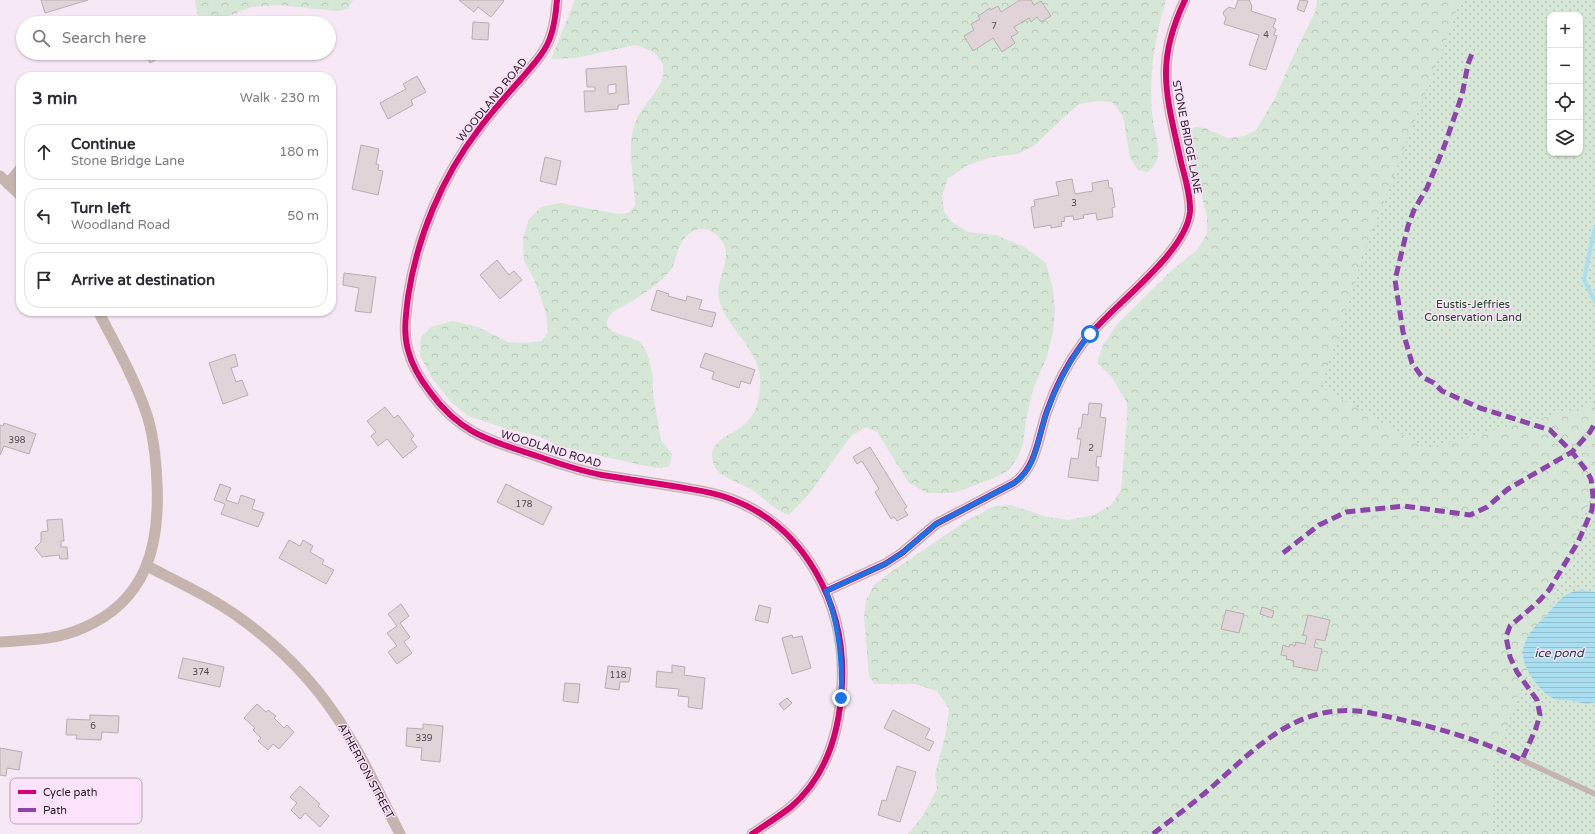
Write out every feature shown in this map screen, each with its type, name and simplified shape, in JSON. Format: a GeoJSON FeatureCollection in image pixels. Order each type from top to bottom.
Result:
{"type":"FeatureCollection","features":[{"type":"Feature","properties":{"kind":"street","name":"WOODLAND ROAD"},"geometry":{"type":"LineString","coordinates":[[557,0],[555,22],[546,46],[532,66],[470,141],[454,168],[429,221],[413,269],[405,319],[406,340],[412,362],[422,382],[440,406],[468,430],[483,437],[584,471],[714,493],[731,499],[771,520],[793,540],[811,564],[826,591],[836,620],[842,664],[840,714],[833,743],[819,772],[800,797],[781,814],[752,834]]}},
{"type":"Feature","properties":{"kind":"street","name":"STONE BRIDGE LANE"},"geometry":{"type":"LineString","coordinates":[[826,591],[885,564],[902,553],[936,524],[1014,483],[1025,474],[1032,462],[1052,398],[1082,344],[1097,326],[1156,268],[1184,230],[1188,221],[1189,201],[1170,109],[1166,71],[1172,33],[1185,0]]}},
{"type":"Feature","properties":{"kind":"street"},"geometry":{"type":"LineString","coordinates":[[16,172],[4,180],[16,191]]}},
{"type":"Feature","properties":{"kind":"street"},"geometry":{"type":"LineString","coordinates":[[0,642],[54,637],[71,633],[93,624],[120,604],[135,587],[147,566],[155,540],[158,502],[157,471],[151,432],[140,395],[100,316]]}},
{"type":"Feature","properties":{"kind":"street","name":"ATHERTON STREET"},"geometry":{"type":"LineString","coordinates":[[147,566],[210,599],[239,617],[266,638],[304,676],[328,704],[348,734],[400,834]]}},
{"type":"Feature","properties":{"kind":"lane"},"geometry":{"type":"LineString","coordinates":[[1522,760],[1595,794]]}},
{"type":"Feature","properties":{"kind":"green space"},"geometry":{"type":"Polygon","coordinates":[[[195,0],[353,0],[348,9],[336,11],[279,5],[252,7],[228,16],[199,16],[195,0]]]}},
{"type":"Feature","properties":{"kind":"green space"},"geometry":{"type":"Polygon","coordinates":[[[575,0],[1166,0],[1155,45],[1151,90],[1153,121],[1158,154],[1154,166],[1148,172],[1138,170],[1130,158],[1123,116],[1112,102],[1097,101],[1079,104],[1035,145],[1018,154],[992,157],[968,165],[948,178],[942,196],[944,211],[953,223],[968,232],[995,235],[1023,246],[1046,263],[1053,289],[1055,310],[1053,333],[1046,359],[1033,389],[1026,420],[1023,444],[1018,457],[1009,470],[992,479],[953,493],[927,493],[909,483],[877,432],[866,427],[851,436],[809,494],[789,515],[775,508],[754,491],[727,478],[717,470],[714,465],[712,456],[713,449],[717,443],[742,427],[753,414],[756,409],[760,387],[760,376],[758,366],[754,358],[726,317],[719,300],[718,291],[725,264],[725,247],[720,239],[711,231],[705,229],[694,231],[685,237],[680,245],[672,269],[656,285],[613,312],[607,321],[607,326],[613,332],[639,341],[645,349],[653,378],[653,394],[661,440],[672,454],[669,466],[661,468],[645,466],[559,446],[540,437],[504,428],[468,416],[451,402],[432,378],[420,356],[421,337],[431,327],[453,321],[478,327],[508,342],[525,343],[542,341],[548,332],[546,313],[534,279],[524,261],[523,238],[529,219],[541,207],[560,203],[618,214],[628,213],[635,206],[631,138],[635,123],[662,80],[663,64],[654,52],[635,45],[576,58],[551,59],[575,0]]]}},
{"type":"Feature","properties":{"kind":"green space"},"geometry":{"type":"Polygon","coordinates":[[[1317,0],[1595,0],[1595,592],[1523,653],[1573,834],[908,834],[923,816],[937,789],[935,774],[946,732],[949,709],[937,691],[915,684],[875,684],[869,676],[864,617],[866,600],[874,585],[888,574],[966,521],[995,506],[1011,505],[1047,517],[1068,520],[1094,515],[1112,504],[1121,490],[1127,403],[1111,376],[1097,363],[1103,345],[1118,323],[1170,272],[1197,250],[1207,234],[1207,216],[1187,149],[1186,134],[1195,127],[1205,128],[1227,138],[1245,136],[1256,130],[1274,100],[1315,12],[1317,0]]]}},
{"type":"Feature","properties":{"kind":"green space","name":"Eustis-Jeffries Conservation Land"},"geometry":{"type":"Polygon","coordinates":[[[1461,0],[1595,0],[1595,404],[1426,448],[1321,387],[1362,258],[1461,0]]]}},
{"type":"Feature","properties":{"kind":"green space"},"geometry":{"type":"Polygon","coordinates":[[[1595,480],[1595,834],[1492,834],[1491,771],[1595,480]]]}},
{"type":"Feature","properties":{"kind":"water","name":"ice pond"},"geometry":{"type":"Polygon","coordinates":[[[1582,590],[1595,592],[1595,702],[1588,704],[1559,700],[1548,695],[1532,678],[1523,657],[1526,640],[1536,626],[1562,597],[1575,591],[1582,590]]]}},
{"type":"Feature","properties":{"kind":"building"},"geometry":{"type":"Polygon","coordinates":[[[41,0],[88,0],[45,13],[41,0]]]}},
{"type":"Feature","properties":{"kind":"building"},"geometry":{"type":"Polygon","coordinates":[[[459,0],[504,1],[491,17],[478,7],[474,12],[459,0]]]}},
{"type":"Feature","properties":{"kind":"building"},"geometry":{"type":"Polygon","coordinates":[[[1020,0],[1031,0],[1034,5],[1041,1],[1051,16],[1041,22],[1037,17],[1031,22],[1029,18],[1014,27],[1018,33],[1011,37],[1015,43],[1002,52],[993,38],[973,51],[964,36],[974,30],[971,24],[980,19],[978,16],[990,8],[991,10],[998,6],[1001,12],[1020,0]]]}},
{"type":"Feature","properties":{"kind":"building"},"geometry":{"type":"Polygon","coordinates":[[[1238,0],[1249,0],[1252,6],[1251,11],[1276,19],[1273,27],[1276,29],[1274,35],[1277,36],[1266,70],[1249,65],[1259,35],[1224,24],[1226,18],[1223,14],[1224,11],[1229,7],[1235,9],[1238,0]]]}},
{"type":"Feature","properties":{"kind":"building"},"geometry":{"type":"Polygon","coordinates":[[[1300,0],[1308,1],[1304,12],[1297,9],[1300,0]]]}},
{"type":"Feature","properties":{"kind":"building"},"geometry":{"type":"Polygon","coordinates":[[[473,22],[489,23],[488,40],[472,39],[473,22]]]}},
{"type":"Feature","properties":{"kind":"building"},"geometry":{"type":"Polygon","coordinates":[[[148,60],[155,60],[150,63],[148,60]]]}},
{"type":"Feature","properties":{"kind":"building"},"geometry":{"type":"Polygon","coordinates":[[[626,66],[629,104],[618,105],[618,109],[585,112],[584,91],[595,91],[595,87],[587,87],[586,69],[626,66]],[[616,84],[608,85],[608,94],[616,93],[616,84]]]}},
{"type":"Feature","properties":{"kind":"building"},"geometry":{"type":"Polygon","coordinates":[[[417,76],[426,92],[411,100],[413,105],[388,119],[380,103],[406,89],[403,84],[417,76]]]}},
{"type":"Feature","properties":{"kind":"building"},"geometry":{"type":"Polygon","coordinates":[[[361,145],[379,149],[376,164],[379,165],[378,170],[383,171],[378,195],[352,189],[361,145]]]}},
{"type":"Feature","properties":{"kind":"building"},"geometry":{"type":"Polygon","coordinates":[[[545,157],[561,161],[556,185],[540,181],[545,157]]]}},
{"type":"Feature","properties":{"kind":"building"},"geometry":{"type":"Polygon","coordinates":[[[1072,179],[1075,194],[1093,191],[1092,183],[1108,180],[1109,188],[1112,188],[1115,207],[1112,208],[1113,217],[1097,220],[1096,213],[1083,215],[1084,218],[1074,220],[1073,216],[1064,217],[1065,221],[1061,222],[1062,226],[1051,228],[1051,225],[1034,228],[1031,207],[1035,206],[1034,200],[1059,195],[1056,182],[1072,179]]]}},
{"type":"Feature","properties":{"kind":"building"},"geometry":{"type":"Polygon","coordinates":[[[497,260],[509,275],[514,271],[522,280],[500,299],[480,275],[497,260]]]}},
{"type":"Feature","properties":{"kind":"building"},"geometry":{"type":"Polygon","coordinates":[[[344,273],[376,277],[371,313],[355,311],[359,288],[343,285],[344,273]]]}},
{"type":"Feature","properties":{"kind":"building"},"geometry":{"type":"Polygon","coordinates":[[[657,290],[669,294],[668,296],[686,301],[687,296],[702,300],[699,309],[716,313],[712,327],[651,310],[657,290]]]}},
{"type":"Feature","properties":{"kind":"building"},"geometry":{"type":"Polygon","coordinates":[[[705,353],[755,370],[750,384],[741,381],[739,388],[712,379],[714,372],[700,367],[705,353]]]}},
{"type":"Feature","properties":{"kind":"building"},"geometry":{"type":"Polygon","coordinates":[[[235,354],[238,366],[231,368],[236,382],[242,380],[248,395],[223,404],[209,363],[235,354]]]}},
{"type":"Feature","properties":{"kind":"building"},"geometry":{"type":"Polygon","coordinates":[[[1089,403],[1102,404],[1100,417],[1106,418],[1101,457],[1097,456],[1096,467],[1099,467],[1098,481],[1068,477],[1071,458],[1078,459],[1081,439],[1077,439],[1079,428],[1081,428],[1083,414],[1088,415],[1089,403]]]}},
{"type":"Feature","properties":{"kind":"building"},"geometry":{"type":"Polygon","coordinates":[[[385,407],[394,418],[398,415],[414,436],[411,439],[417,447],[403,458],[387,439],[378,446],[371,436],[376,432],[367,421],[385,407]]]}},
{"type":"Feature","properties":{"kind":"building"},"geometry":{"type":"Polygon","coordinates":[[[4,423],[36,434],[29,454],[4,446],[0,455],[0,425],[3,426],[4,423]]]}},
{"type":"Feature","properties":{"kind":"building"},"geometry":{"type":"Polygon","coordinates":[[[870,447],[907,507],[904,509],[908,515],[897,521],[894,517],[891,519],[875,492],[879,489],[862,461],[857,464],[853,457],[870,447]]]}},
{"type":"Feature","properties":{"kind":"building"},"geometry":{"type":"Polygon","coordinates":[[[220,484],[231,488],[226,500],[238,504],[241,495],[255,500],[252,509],[264,513],[258,527],[221,514],[225,504],[214,500],[220,484]]]}},
{"type":"Feature","properties":{"kind":"building"},"geometry":{"type":"Polygon","coordinates":[[[506,484],[552,507],[543,525],[497,502],[506,484]]]}},
{"type":"Feature","properties":{"kind":"building"},"geometry":{"type":"Polygon","coordinates":[[[62,519],[64,541],[61,541],[61,547],[67,547],[68,559],[60,559],[59,555],[42,557],[35,548],[41,542],[41,532],[48,531],[47,520],[62,519]]]}},
{"type":"Feature","properties":{"kind":"building"},"geometry":{"type":"Polygon","coordinates":[[[289,540],[300,546],[303,540],[313,546],[310,552],[324,560],[322,564],[334,570],[326,584],[279,558],[289,540]]]}},
{"type":"Feature","properties":{"kind":"building"},"geometry":{"type":"Polygon","coordinates":[[[401,604],[409,616],[400,623],[410,637],[404,642],[412,653],[397,664],[388,652],[397,646],[387,633],[397,626],[388,614],[401,604]]]}},
{"type":"Feature","properties":{"kind":"building"},"geometry":{"type":"Polygon","coordinates":[[[759,605],[771,608],[768,623],[755,620],[759,605]]]}},
{"type":"Feature","properties":{"kind":"building"},"geometry":{"type":"Polygon","coordinates":[[[1262,607],[1274,611],[1272,618],[1260,614],[1262,607]]]}},
{"type":"Feature","properties":{"kind":"building"},"geometry":{"type":"Polygon","coordinates":[[[1226,610],[1244,614],[1239,633],[1221,629],[1226,610]]]}},
{"type":"Feature","properties":{"kind":"building"},"geometry":{"type":"Polygon","coordinates":[[[1308,615],[1330,620],[1325,641],[1316,639],[1314,647],[1322,649],[1317,671],[1293,666],[1294,661],[1286,659],[1287,656],[1281,655],[1283,645],[1289,647],[1290,644],[1295,646],[1296,642],[1305,644],[1307,636],[1303,635],[1308,615]]]}},
{"type":"Feature","properties":{"kind":"building"},"geometry":{"type":"Polygon","coordinates":[[[792,635],[793,638],[802,636],[811,668],[792,674],[782,638],[792,635]]]}},
{"type":"Feature","properties":{"kind":"building"},"geometry":{"type":"Polygon","coordinates":[[[183,658],[224,667],[220,687],[178,678],[183,658]]]}},
{"type":"Feature","properties":{"kind":"building"},"geometry":{"type":"Polygon","coordinates":[[[672,665],[685,667],[684,675],[705,678],[702,709],[688,707],[689,697],[678,696],[679,689],[656,687],[657,671],[672,673],[672,665]]]}},
{"type":"Feature","properties":{"kind":"building"},"geometry":{"type":"Polygon","coordinates":[[[608,666],[631,668],[629,682],[620,682],[619,690],[605,688],[608,666]]]}},
{"type":"Feature","properties":{"kind":"building"},"geometry":{"type":"Polygon","coordinates":[[[565,683],[580,684],[578,703],[563,701],[565,683]]]}},
{"type":"Feature","properties":{"kind":"building"},"geometry":{"type":"Polygon","coordinates":[[[787,698],[792,703],[784,710],[779,704],[787,698]]]}},
{"type":"Feature","properties":{"kind":"building"},"geometry":{"type":"Polygon","coordinates":[[[257,704],[266,712],[268,710],[276,716],[274,718],[284,728],[287,725],[294,732],[279,749],[273,744],[268,750],[258,741],[261,738],[253,730],[255,728],[244,718],[257,704]]]}},
{"type":"Feature","properties":{"kind":"building"},"geometry":{"type":"Polygon","coordinates":[[[893,710],[930,729],[925,738],[934,742],[929,751],[884,728],[893,710]]]}},
{"type":"Feature","properties":{"kind":"building"},"geometry":{"type":"Polygon","coordinates":[[[90,715],[119,716],[118,733],[102,732],[101,740],[76,739],[77,735],[66,735],[67,719],[90,720],[90,715]]]}},
{"type":"Feature","properties":{"kind":"building"},"geometry":{"type":"Polygon","coordinates":[[[423,724],[443,726],[440,762],[421,760],[422,748],[406,746],[407,728],[423,729],[423,724]]]}},
{"type":"Feature","properties":{"kind":"building"},"geometry":{"type":"Polygon","coordinates":[[[0,748],[22,752],[19,770],[7,768],[6,776],[0,775],[0,748]]]}},
{"type":"Feature","properties":{"kind":"building"},"geometry":{"type":"Polygon","coordinates":[[[897,766],[916,772],[900,822],[878,815],[882,800],[886,801],[897,766]]]}},
{"type":"Feature","properties":{"kind":"building"},"geometry":{"type":"Polygon","coordinates":[[[300,786],[320,804],[318,806],[329,816],[320,827],[305,813],[300,819],[291,810],[297,803],[290,797],[300,786]]]}},
{"type":"Feature","properties":{"kind":"waterway"},"geometry":{"type":"LineString","coordinates":[[1595,227],[1584,279],[1595,302]]}},
{"type":"Feature","properties":{"kind":"marked path"},"geometry":{"type":"LineString","coordinates":[[1153,834],[1213,786],[1264,742],[1300,720],[1320,714],[1342,711],[1366,712],[1406,721],[1465,737],[1503,751],[1522,760],[1536,728],[1540,715],[1537,700],[1517,672],[1510,657],[1506,637],[1510,626],[1537,603],[1549,590],[1578,542],[1592,510],[1593,496],[1591,479],[1572,452],[1550,430],[1480,408],[1442,391],[1434,383],[1422,377],[1412,363],[1403,332],[1395,280],[1408,226],[1414,210],[1427,188],[1444,147],[1462,95],[1468,64],[1473,51]]}},
{"type":"Feature","properties":{"kind":"marked path"},"geometry":{"type":"LineString","coordinates":[[1283,553],[1319,525],[1346,512],[1404,506],[1470,515],[1487,507],[1508,489],[1572,452],[1590,432],[1595,423]]}},
{"type":"Feature","properties":{"kind":"cycle path"},"geometry":{"type":"LineString","coordinates":[[557,0],[553,27],[546,47],[534,64],[489,116],[466,148],[454,167],[433,208],[412,275],[406,317],[406,343],[414,367],[430,392],[454,418],[479,435],[492,441],[563,465],[586,471],[602,475],[698,490],[731,499],[757,512],[781,529],[800,549],[816,573],[828,599],[837,626],[841,655],[841,701],[829,751],[814,781],[791,807],[752,834]]}},
{"type":"Feature","properties":{"kind":"cycle path"},"geometry":{"type":"LineString","coordinates":[[826,591],[885,564],[902,553],[936,524],[1014,483],[1022,476],[1028,469],[1032,460],[1047,411],[1066,368],[1082,344],[1094,330],[1144,281],[1175,246],[1185,229],[1190,212],[1190,200],[1169,106],[1166,84],[1166,63],[1171,35],[1185,0]]}},
{"type":"Feature","properties":{"kind":"route"},"geometry":{"type":"LineString","coordinates":[[841,698],[841,648],[836,620],[826,591],[894,559],[936,524],[1020,479],[1029,469],[1032,462],[1047,410],[1058,385],[1074,356],[1090,334]]}}]}
